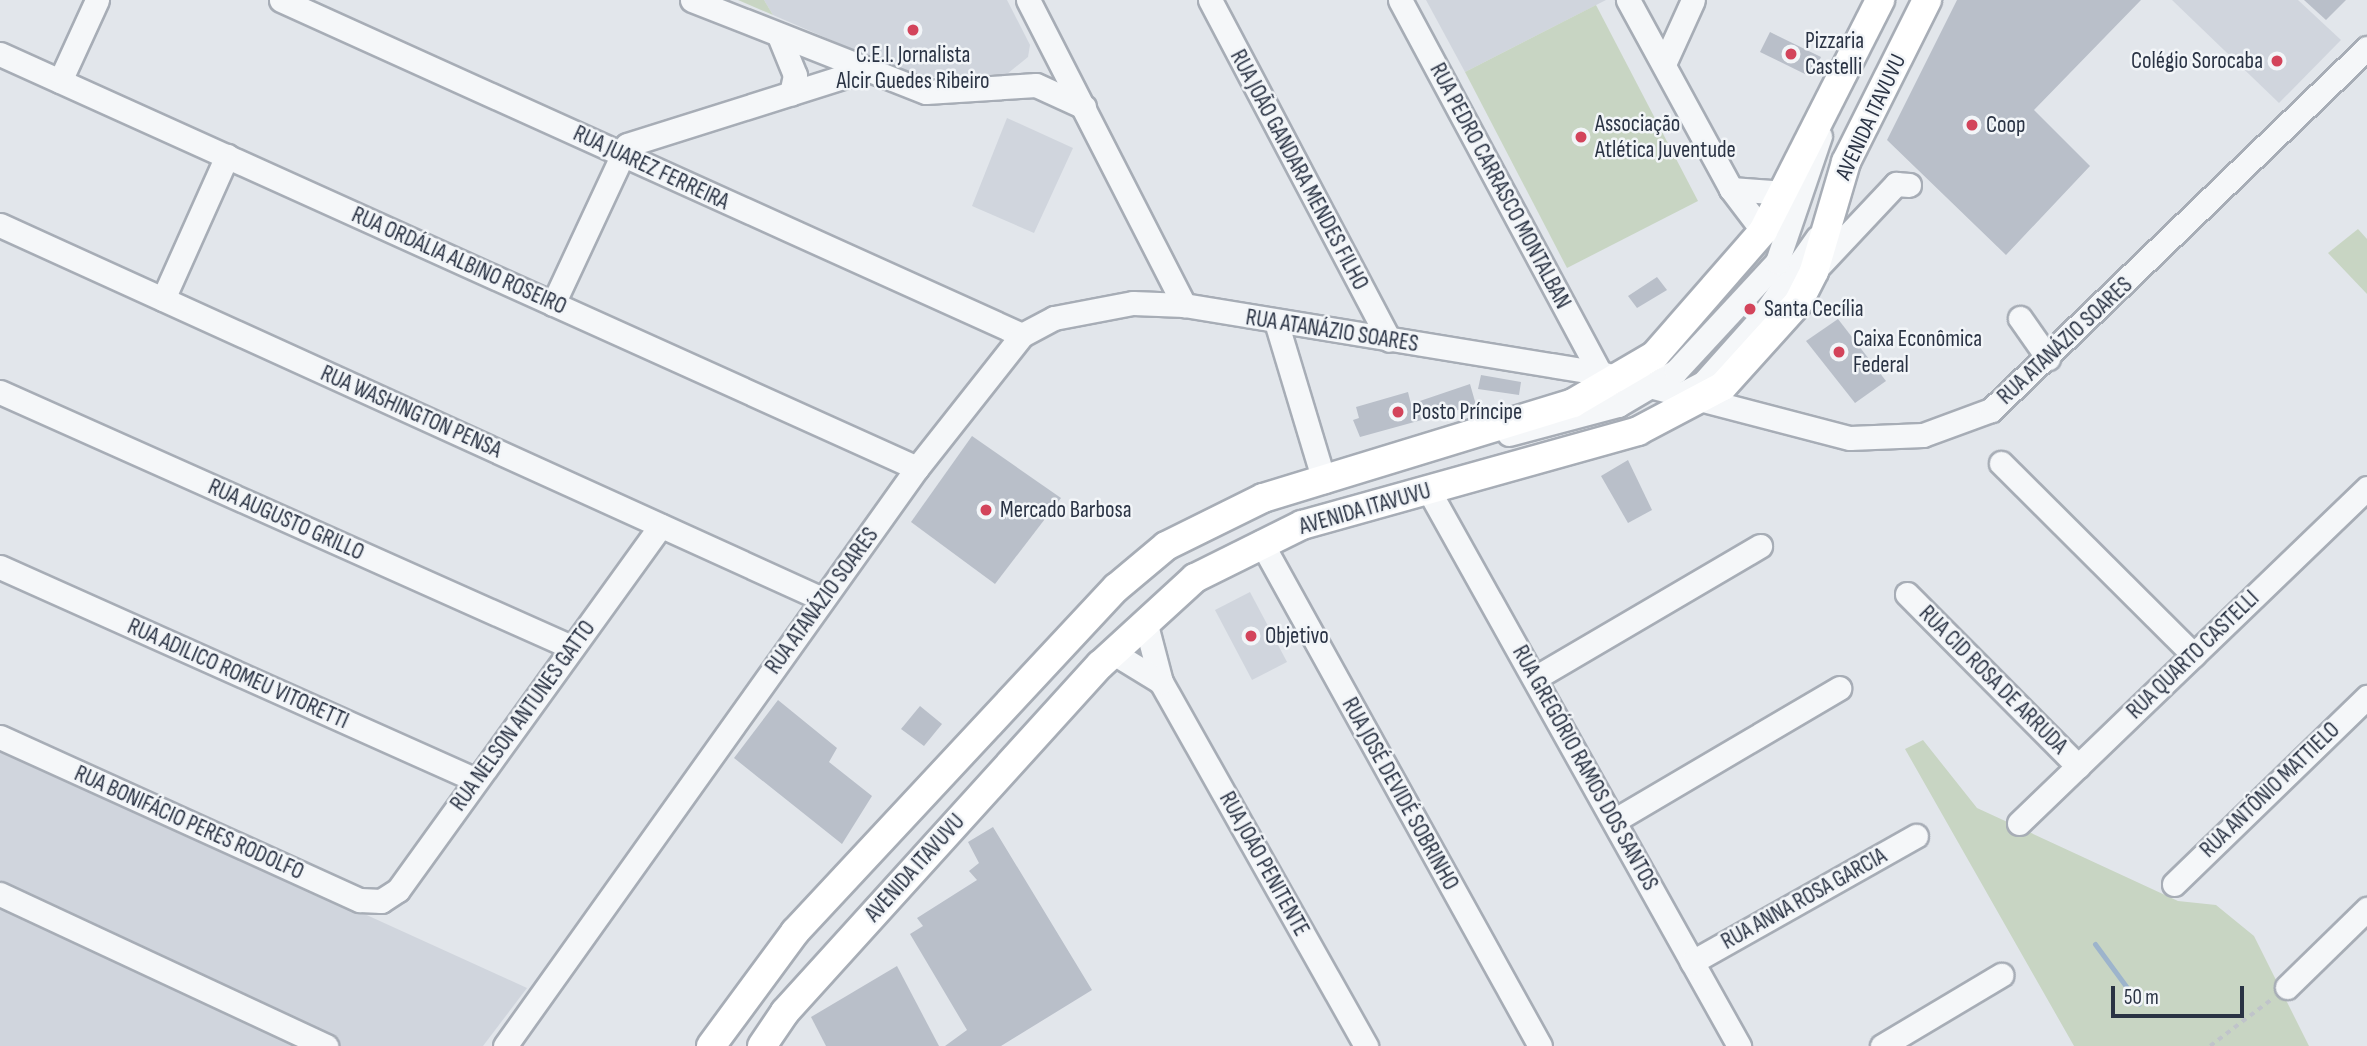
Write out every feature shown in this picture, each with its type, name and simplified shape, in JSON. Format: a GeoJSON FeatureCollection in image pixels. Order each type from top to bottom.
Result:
{"type":"FeatureCollection","features":[{"type":"Feature","properties":{"kind":"main road","name":"AVENIDA ITAVUVU"},"geometry":{"type":"LineString","coordinates":[[711,1046],[795,932],[1116,588],[1166,546],[1222,514],[1540,415],[1655,355],[1763,231],[1785,193],[1880,0]]}},
{"type":"Feature","properties":{"kind":"main road","name":"AVENIDA ITAVUVU"},"geometry":{"type":"LineString","coordinates":[[763,1045],[1112,652],[1195,578],[1261,542],[1358,511],[1638,431],[1691,396],[1723,386],[1784,323],[1814,271],[1846,162],[1927,0]]}},
{"type":"Feature","properties":{"kind":"main road"},"geometry":{"type":"LineString","coordinates":[[1324,481],[1338,503],[1358,511]]}},
{"type":"Feature","properties":{"kind":"street"},"geometry":{"type":"LineString","coordinates":[[60,81],[97,0]]}},
{"type":"Feature","properties":{"kind":"street","name":"RUA JUAREZ FERREIRA"},"geometry":{"type":"LineString","coordinates":[[281,0],[1021,335]]}},
{"type":"Feature","properties":{"kind":"street"},"geometry":{"type":"LineString","coordinates":[[692,0],[862,71],[926,92],[1036,85],[1084,107]]}},
{"type":"Feature","properties":{"kind":"street"},"geometry":{"type":"LineString","coordinates":[[1028,0],[1184,305]]}},
{"type":"Feature","properties":{"kind":"street","name":"RUA JOÃO GANDARA MENDES FILHO"},"geometry":{"type":"LineString","coordinates":[[1210,0],[1389,340]]}},
{"type":"Feature","properties":{"kind":"street","name":"RUA PEDRO CARRASCO MONTALBAN"},"geometry":{"type":"LineString","coordinates":[[1400,0],[1611,376]]}},
{"type":"Feature","properties":{"kind":"street"},"geometry":{"type":"LineString","coordinates":[[1628,0],[1731,189],[1763,231]]}},
{"type":"Feature","properties":{"kind":"street"},"geometry":{"type":"LineString","coordinates":[[1664,64],[1693,0]]}},
{"type":"Feature","properties":{"kind":"street"},"geometry":{"type":"LineString","coordinates":[[779,36],[795,75],[791,94]]}},
{"type":"Feature","properties":{"kind":"street","name":"RUA ATANÁZIO SOARES"},"geometry":{"type":"LineString","coordinates":[[505,1046],[917,468],[1021,335],[1054,318],[1133,303],[1184,305],[1277,325],[1611,376],[1881,442],[1992,410],[2367,48]]}},
{"type":"Feature","properties":{"kind":"street","name":"RUA ORDÁLIA ALBINO ROSEIRO"},"geometry":{"type":"LineString","coordinates":[[0,54],[917,468]]}},
{"type":"Feature","properties":{"kind":"street"},"geometry":{"type":"LineString","coordinates":[[1036,85],[1057,56]]}},
{"type":"Feature","properties":{"kind":"street"},"geometry":{"type":"LineString","coordinates":[[553,304],[620,153],[627,145],[862,71]]}},
{"type":"Feature","properties":{"kind":"street"},"geometry":{"type":"LineString","coordinates":[[1436,447],[1555,425],[1655,387],[1777,262],[1828,106]]}},
{"type":"Feature","properties":{"kind":"street"},"geometry":{"type":"LineString","coordinates":[[668,176],[661,162],[665,143],[685,127]]}},
{"type":"Feature","properties":{"kind":"street"},"geometry":{"type":"LineString","coordinates":[[163,299],[227,156]]}},
{"type":"Feature","properties":{"kind":"street"},"geometry":{"type":"LineString","coordinates":[[1814,271],[1896,184],[1909,186]]}},
{"type":"Feature","properties":{"kind":"street"},"geometry":{"type":"LineString","coordinates":[[1731,189],[1785,193]]}},
{"type":"Feature","properties":{"kind":"street"},"geometry":{"type":"LineString","coordinates":[[1691,396],[1761,318],[1828,218]]}},
{"type":"Feature","properties":{"kind":"street","name":"RUA WASHINGTON PENSA"},"geometry":{"type":"LineString","coordinates":[[0,225],[822,600]]}},
{"type":"Feature","properties":{"kind":"street"},"geometry":{"type":"LineString","coordinates":[[2020,318],[2048,358]]}},
{"type":"Feature","properties":{"kind":"street"},"geometry":{"type":"LineString","coordinates":[[1277,325],[1324,481]]}},
{"type":"Feature","properties":{"kind":"street","name":"RUA AUGUSTO GRILLO"},"geometry":{"type":"LineString","coordinates":[[0,393],[571,647]]}},
{"type":"Feature","properties":{"kind":"street"},"geometry":{"type":"LineString","coordinates":[[2001,463],[2194,655]]}},
{"type":"Feature","properties":{"kind":"street","name":"RUA QUARTO CASTELLI"},"geometry":{"type":"LineString","coordinates":[[2020,823],[2367,488]]}},
{"type":"Feature","properties":{"kind":"street","name":"RUA GREGÓRIO RAMOS DOS SANTOS"},"geometry":{"type":"LineString","coordinates":[[1429,491],[1616,819],[1739,1046]]}},
{"type":"Feature","properties":{"kind":"street","name":"RUA NELSON ANTUNES GATTO"},"geometry":{"type":"LineString","coordinates":[[381,901],[398,890],[661,526]]}},
{"type":"Feature","properties":{"kind":"street","name":"RUA JOSÉ DEVIDÉ SOBRINHO"},"geometry":{"type":"LineString","coordinates":[[1261,542],[1540,1046]]}},
{"type":"Feature","properties":{"kind":"street"},"geometry":{"type":"LineString","coordinates":[[1535,678],[1760,546]]}},
{"type":"Feature","properties":{"kind":"street","name":"RUA ADILICO ROMEU VITORETTI"},"geometry":{"type":"LineString","coordinates":[[0,567],[476,780]]}},
{"type":"Feature","properties":{"kind":"street","name":"RUA CID ROSA DE ARRUDA"},"geometry":{"type":"LineString","coordinates":[[1907,594],[2078,766]]}},
{"type":"Feature","properties":{"kind":"street","name":"RUA JOÃO PENITENTE"},"geometry":{"type":"LineString","coordinates":[[1145,621],[1161,681],[1366,1046]]}},
{"type":"Feature","properties":{"kind":"street"},"geometry":{"type":"LineString","coordinates":[[1112,652],[1161,681]]}},
{"type":"Feature","properties":{"kind":"street"},"geometry":{"type":"LineString","coordinates":[[1616,819],[1839,688]]}},
{"type":"Feature","properties":{"kind":"street","name":"RUA ANTÔNIO MATTIELO"},"geometry":{"type":"LineString","coordinates":[[2174,884],[2367,697]]}},
{"type":"Feature","properties":{"kind":"street","name":"RUA BONIFÁCIO PERES RODOLFO"},"geometry":{"type":"LineString","coordinates":[[0,737],[360,900],[381,901]]}},
{"type":"Feature","properties":{"kind":"street","name":"RUA ANNA ROSA GARCIA"},"geometry":{"type":"LineString","coordinates":[[1692,961],[1916,836]]}},
{"type":"Feature","properties":{"kind":"street"},"geometry":{"type":"LineString","coordinates":[[0,894],[326,1046]]}},
{"type":"Feature","properties":{"kind":"street"},"geometry":{"type":"LineString","coordinates":[[2287,987],[2367,909]]}},
{"type":"Feature","properties":{"kind":"street"},"geometry":{"type":"LineString","coordinates":[[1882,1046],[2001,975]]}},
{"type":"Feature","properties":{"kind":"path"},"geometry":{"type":"LineString","coordinates":[[2210,1046],[2287,987]]}},
{"type":"Feature","properties":{"kind":"shaded area","name":"C.E.I. Jornalista Alcir Guedes Ribeiro"},"geometry":{"type":"Polygon","coordinates":[[[764,0],[1007,0],[1030,45],[1028,57],[1007,74],[919,78],[773,15],[764,0]]]}},
{"type":"Feature","properties":{"kind":"shaded area"},"geometry":{"type":"Polygon","coordinates":[[[1426,0],[1606,0],[1465,72],[1426,0]]]}},
{"type":"Feature","properties":{"kind":"shaded area","name":"Colégio Sorocaba"},"geometry":{"type":"Polygon","coordinates":[[[2172,0],[2298,0],[2341,40],[2279,103],[2172,0]]]}},
{"type":"Feature","properties":{"kind":"shaded area"},"geometry":{"type":"Polygon","coordinates":[[[1007,118],[1073,148],[1034,233],[972,206],[1007,118]]]}},
{"type":"Feature","properties":{"kind":"shaded area","name":"Objetivo"},"geometry":{"type":"Polygon","coordinates":[[[1250,592],[1287,662],[1252,680],[1215,610],[1250,592]]]}},
{"type":"Feature","properties":{"kind":"shaded area"},"geometry":{"type":"Polygon","coordinates":[[[0,748],[527,988],[483,1046],[0,1046],[0,748]]]}},
{"type":"Feature","properties":{"kind":"green space"},"geometry":{"type":"Polygon","coordinates":[[[738,0],[764,0],[773,15],[738,0]]]}},
{"type":"Feature","properties":{"kind":"green space","name":"Associação Atlética Juventude"},"geometry":{"type":"Polygon","coordinates":[[[1596,5],[1698,201],[1567,268],[1465,72],[1596,5]]]}},
{"type":"Feature","properties":{"kind":"green space"},"geometry":{"type":"Polygon","coordinates":[[[2358,229],[2367,239],[2367,294],[2328,253],[2358,229]]]}},
{"type":"Feature","properties":{"kind":"green space"},"geometry":{"type":"Polygon","coordinates":[[[1923,740],[1977,808],[2178,901],[2216,905],[2254,936],[2309,1046],[2074,1046],[1905,749],[1923,740]]]}},
{"type":"Feature","properties":{"kind":"building","name":"Coop"},"geometry":{"type":"Polygon","coordinates":[[[1957,0],[2141,0],[2034,110],[2090,166],[2006,255],[1887,140],[1957,0]]]}},
{"type":"Feature","properties":{"kind":"building"},"geometry":{"type":"Polygon","coordinates":[[[2304,0],[2346,0],[2326,20],[2304,0]]]}},
{"type":"Feature","properties":{"kind":"building","name":"Pizzaria Castelli"},"geometry":{"type":"Polygon","coordinates":[[[1770,32],[1821,57],[1811,77],[1760,52],[1770,32]]]}},
{"type":"Feature","properties":{"kind":"building"},"geometry":{"type":"Polygon","coordinates":[[[1657,277],[1667,290],[1637,308],[1628,296],[1657,277]]]}},
{"type":"Feature","properties":{"kind":"building","name":"Caixa Econômica Federal"},"geometry":{"type":"Polygon","coordinates":[[[1838,319],[1886,381],[1855,403],[1806,341],[1838,319]]]}},
{"type":"Feature","properties":{"kind":"building"},"geometry":{"type":"Polygon","coordinates":[[[1481,375],[1521,382],[1519,395],[1478,389],[1481,375]]]}},
{"type":"Feature","properties":{"kind":"building","name":"Posto Príncipe"},"geometry":{"type":"Polygon","coordinates":[[[1470,384],[1476,405],[1360,437],[1353,420],[1359,418],[1356,407],[1408,392],[1411,404],[1470,384]]]}},
{"type":"Feature","properties":{"kind":"building","name":"Mercado Barbosa"},"geometry":{"type":"Polygon","coordinates":[[[972,436],[1061,498],[995,584],[911,522],[972,436]]]}},
{"type":"Feature","properties":{"kind":"building"},"geometry":{"type":"Polygon","coordinates":[[[1628,460],[1652,510],[1628,523],[1601,476],[1628,460]]]}},
{"type":"Feature","properties":{"kind":"building"},"geometry":{"type":"Polygon","coordinates":[[[778,700],[837,748],[829,762],[872,796],[842,844],[734,758],[778,700]]]}},
{"type":"Feature","properties":{"kind":"building"},"geometry":{"type":"Polygon","coordinates":[[[920,706],[942,724],[924,746],[901,729],[920,706]]]}},
{"type":"Feature","properties":{"kind":"building"},"geometry":{"type":"Polygon","coordinates":[[[993,827],[1092,990],[1001,1046],[945,1046],[967,1030],[910,934],[923,926],[917,918],[977,880],[969,871],[979,863],[968,842],[993,827]]]}},
{"type":"Feature","properties":{"kind":"building"},"geometry":{"type":"Polygon","coordinates":[[[897,966],[939,1046],[826,1046],[811,1017],[897,966]]]}},
{"type":"Feature","properties":{"kind":"waterway"},"geometry":{"type":"LineString","coordinates":[[2095,944],[2139,1004]]}},
{"type":"Feature","properties":{"kind":"place","name":"C.E.I. Jornalista Alcir Guedes Ribeiro"},"geometry":{"type":"Point","coordinates":[913,30]}},
{"type":"Feature","properties":{"kind":"place","name":"Pizzaria Castelli"},"geometry":{"type":"Point","coordinates":[1791,54]}},
{"type":"Feature","properties":{"kind":"place","name":"Colégio Sorocaba"},"geometry":{"type":"Point","coordinates":[2277,61]}},
{"type":"Feature","properties":{"kind":"place","name":"Coop"},"geometry":{"type":"Point","coordinates":[1972,125]}},
{"type":"Feature","properties":{"kind":"place","name":"Associação Atlética Juventude"},"geometry":{"type":"Point","coordinates":[1581,137]}},
{"type":"Feature","properties":{"kind":"place","name":"Santa Cecília"},"geometry":{"type":"Point","coordinates":[1750,309]}},
{"type":"Feature","properties":{"kind":"place","name":"Caixa Econômica Federal"},"geometry":{"type":"Point","coordinates":[1839,352]}},
{"type":"Feature","properties":{"kind":"place","name":"Posto Príncipe"},"geometry":{"type":"Point","coordinates":[1398,412]}},
{"type":"Feature","properties":{"kind":"place","name":"Mercado Barbosa"},"geometry":{"type":"Point","coordinates":[986,510]}},
{"type":"Feature","properties":{"kind":"place","name":"Objetivo"},"geometry":{"type":"Point","coordinates":[1251,636]}}]}
